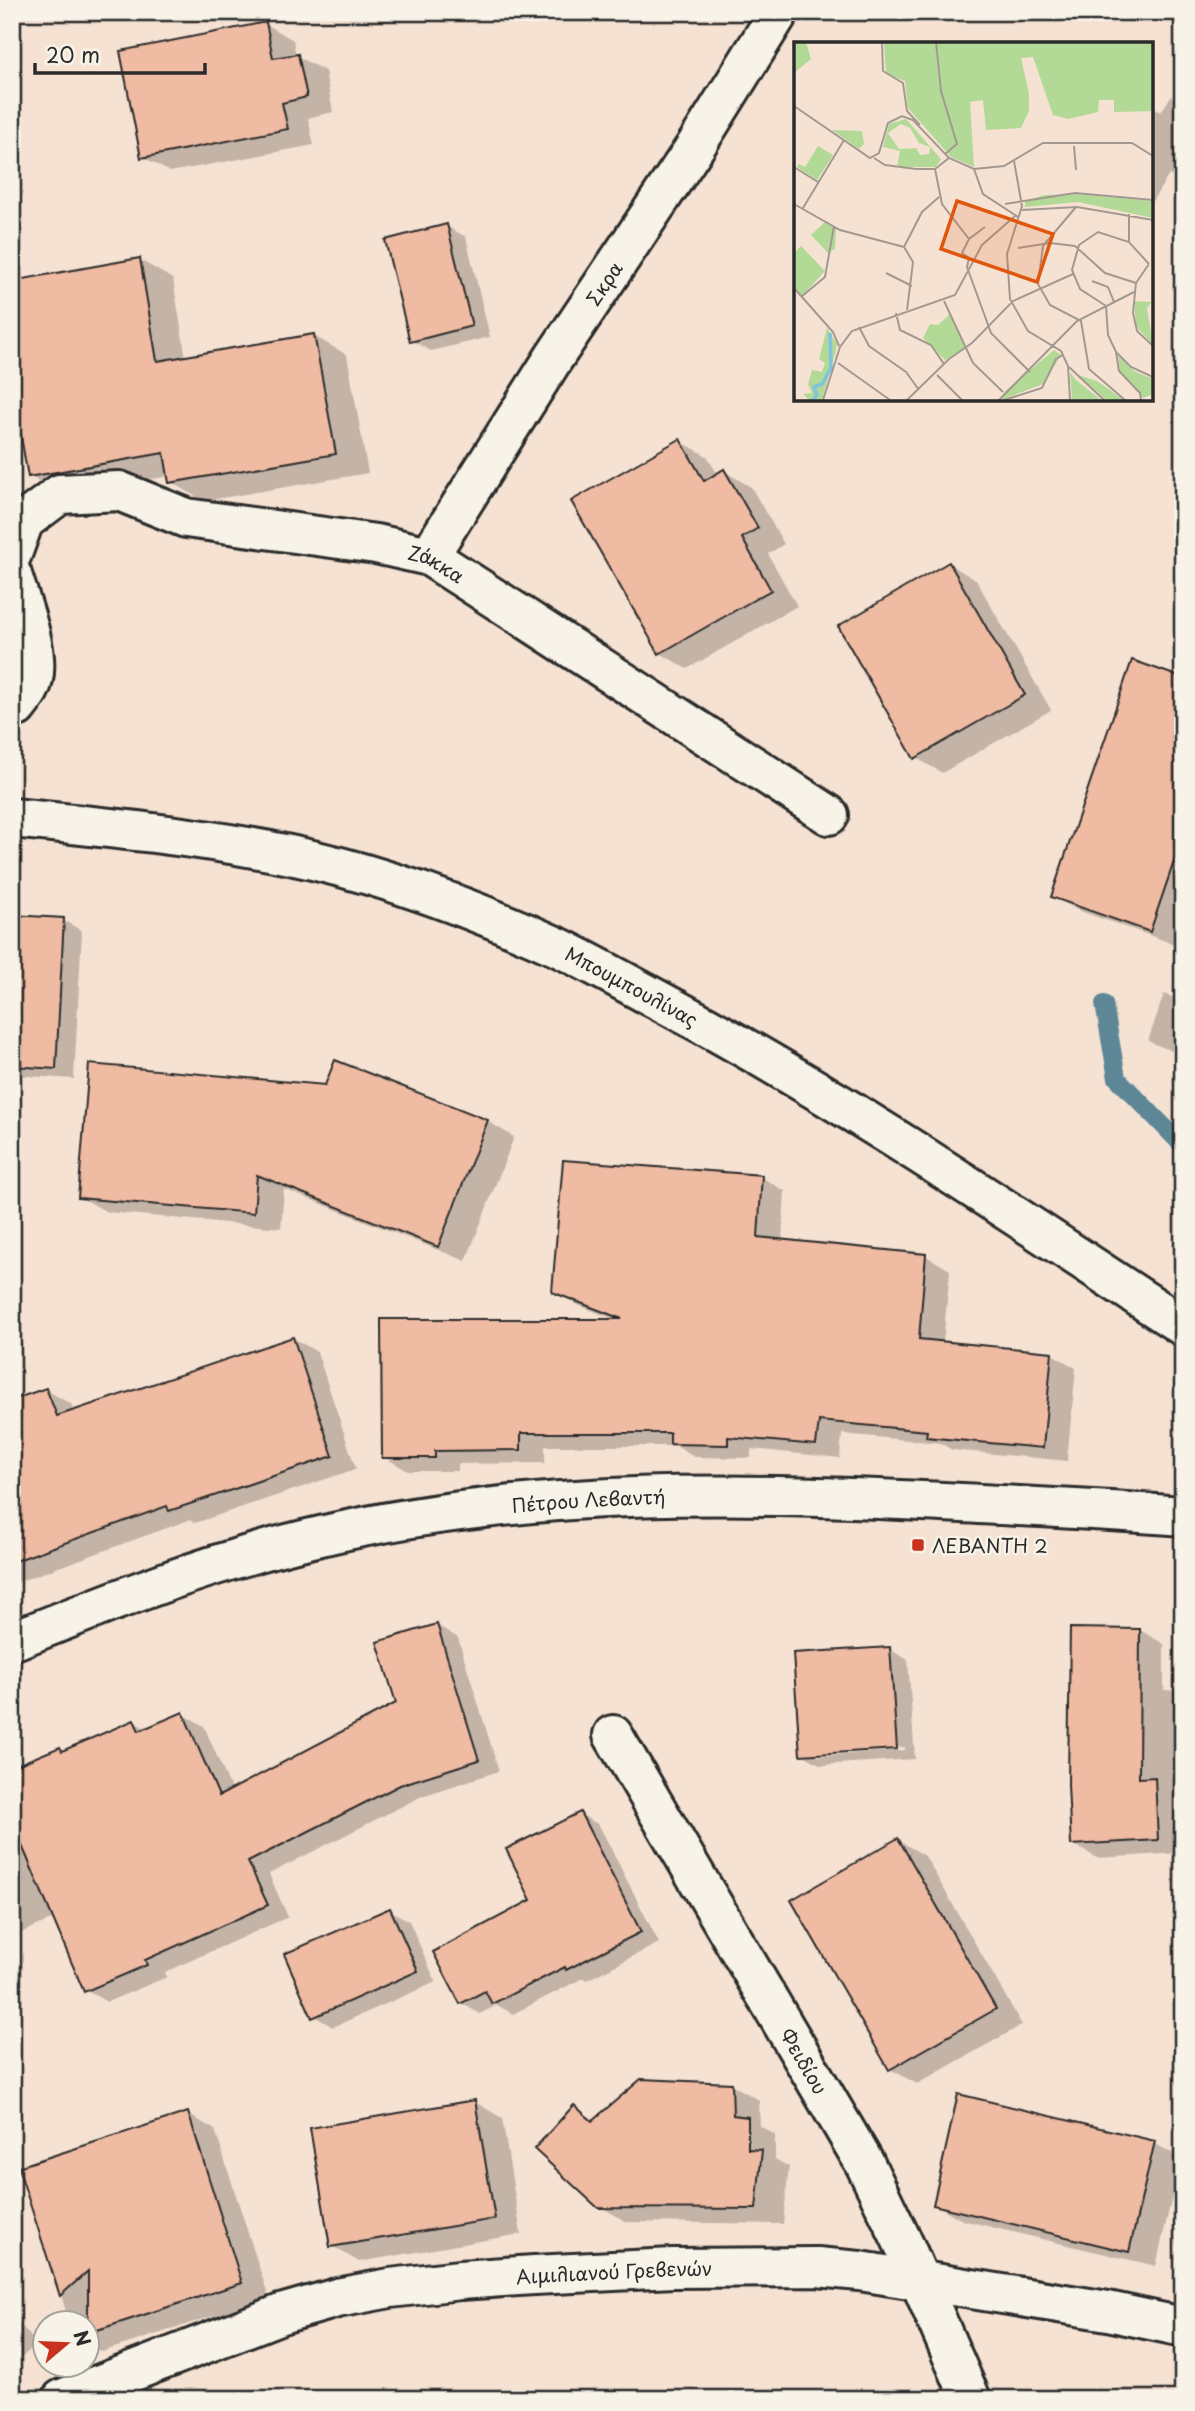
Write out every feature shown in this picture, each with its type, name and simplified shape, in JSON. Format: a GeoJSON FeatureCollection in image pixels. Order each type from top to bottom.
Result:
{"type":"FeatureCollection","features":[{"type":"Feature","properties":{"kind":"street","name":"Σκρα"},"geometry":{"type":"LineString","coordinates":[[429,556],[553,359],[697,144],[779,12]]}},
{"type":"Feature","properties":{"kind":"street","name":"Ζάκκα"},"geometry":{"type":"LineString","coordinates":[[12,554],[24,521],[60,494],[119,491],[186,518],[376,544],[429,556],[829,815]]}},
{"type":"Feature","properties":{"kind":"street"},"geometry":{"type":"LineString","coordinates":[[12,575],[32,646],[34,670],[30,687],[17,706],[12,706]]}},
{"type":"Feature","properties":{"kind":"street","name":"Μπουμπουλίνας"},"geometry":{"type":"LineString","coordinates":[[12,818],[149,832],[290,855],[405,887],[517,929],[562,949],[795,1075],[912,1148],[1183,1326]]}},
{"type":"Feature","properties":{"kind":"street","name":"Πέτρου Λεβαντή"},"geometry":{"type":"LineString","coordinates":[[12,1641],[151,1588],[289,1544],[393,1521],[510,1504],[741,1494],[834,1496],[1183,1516]]}},
{"type":"Feature","properties":{"kind":"street","name":"Φειδίου"},"geometry":{"type":"LineString","coordinates":[[613,1735],[840,2119],[890,2212],[971,2399]]}},
{"type":"Feature","properties":{"kind":"street","name":"Αιμιλιανού Γρεβενών"},"geometry":{"type":"LineString","coordinates":[[62,2399],[281,2314],[337,2298],[390,2288],[460,2280],[548,2274],[729,2267],[817,2267],[1108,2311],[1183,2327]]}},
{"type":"Feature","properties":{"kind":"building"},"geometry":{"type":"Polygon","coordinates":[[[266,22],[273,58],[298,54],[307,97],[282,103],[288,129],[141,158],[120,51],[266,22]]]}},
{"type":"Feature","properties":{"kind":"building"},"geometry":{"type":"Polygon","coordinates":[[[447,224],[472,326],[410,342],[385,240],[447,224]]]}},
{"type":"Feature","properties":{"kind":"building"},"geometry":{"type":"Polygon","coordinates":[[[140,258],[157,361],[314,334],[336,454],[169,483],[164,453],[28,477],[12,385],[12,281],[140,258]]]}},
{"type":"Feature","properties":{"kind":"building"},"geometry":{"type":"Polygon","coordinates":[[[680,439],[704,481],[724,469],[758,528],[742,538],[771,590],[659,654],[571,501],[680,439]]]}},
{"type":"Feature","properties":{"kind":"building"},"geometry":{"type":"Polygon","coordinates":[[[949,562],[1025,695],[914,759],[838,626],[949,562]]]}},
{"type":"Feature","properties":{"kind":"building"},"geometry":{"type":"Polygon","coordinates":[[[1132,660],[1183,678],[1183,835],[1150,932],[1051,897],[1132,660]]]}},
{"type":"Feature","properties":{"kind":"building"},"geometry":{"type":"Polygon","coordinates":[[[12,915],[64,918],[56,1069],[12,1066],[12,915]]]}},
{"type":"Feature","properties":{"kind":"building"},"geometry":{"type":"Polygon","coordinates":[[[335,1060],[488,1120],[438,1247],[257,1175],[254,1213],[78,1198],[89,1064],[325,1085],[335,1060]]]}},
{"type":"Feature","properties":{"kind":"building"},"geometry":{"type":"Polygon","coordinates":[[[563,1160],[762,1175],[758,1237],[926,1254],[919,1339],[1052,1352],[1043,1448],[926,1437],[927,1431],[819,1421],[816,1445],[728,1437],[728,1445],[670,1444],[670,1433],[521,1433],[521,1450],[435,1451],[435,1458],[382,1458],[381,1319],[622,1319],[552,1292],[563,1160]]]}},
{"type":"Feature","properties":{"kind":"building"},"geometry":{"type":"Polygon","coordinates":[[[293,1337],[333,1456],[169,1511],[167,1506],[12,1562],[12,1400],[46,1388],[57,1416],[293,1337]]]}},
{"type":"Feature","properties":{"kind":"building"},"geometry":{"type":"Polygon","coordinates":[[[437,1624],[479,1760],[400,1785],[248,1862],[268,1905],[145,1960],[147,1965],[84,1992],[12,1822],[12,1767],[60,1747],[62,1751],[134,1720],[139,1731],[183,1712],[219,1796],[396,1703],[377,1642],[437,1624]]]}},
{"type":"Feature","properties":{"kind":"building"},"geometry":{"type":"Polygon","coordinates":[[[1070,1628],[1140,1629],[1139,1778],[1155,1777],[1158,1840],[1071,1845],[1068,1785],[1070,1628]]]}},
{"type":"Feature","properties":{"kind":"building"},"geometry":{"type":"Polygon","coordinates":[[[890,1647],[897,1749],[800,1755],[793,1653],[890,1647]]]}},
{"type":"Feature","properties":{"kind":"building"},"geometry":{"type":"Polygon","coordinates":[[[580,1812],[641,1932],[492,2004],[485,1991],[460,2004],[433,1952],[531,1900],[506,1849],[580,1812]]]}},
{"type":"Feature","properties":{"kind":"building"},"geometry":{"type":"Polygon","coordinates":[[[898,1838],[996,2009],[889,2070],[791,1900],[898,1838]]]}},
{"type":"Feature","properties":{"kind":"building"},"geometry":{"type":"Polygon","coordinates":[[[390,1908],[418,1971],[312,2018],[284,1954],[390,1908]]]}},
{"type":"Feature","properties":{"kind":"building"},"geometry":{"type":"Polygon","coordinates":[[[641,2079],[732,2083],[733,2115],[748,2117],[748,2149],[762,2150],[756,2209],[598,2208],[534,2149],[574,2105],[592,2121],[641,2079]]]}},
{"type":"Feature","properties":{"kind":"building"},"geometry":{"type":"Polygon","coordinates":[[[958,2094],[1155,2141],[1129,2252],[933,2205],[958,2094]]]}},
{"type":"Feature","properties":{"kind":"building"},"geometry":{"type":"Polygon","coordinates":[[[475,2100],[495,2219],[330,2247],[310,2128],[475,2100]]]}},
{"type":"Feature","properties":{"kind":"building"},"geometry":{"type":"Polygon","coordinates":[[[188,2112],[242,2283],[102,2328],[102,2310],[88,2310],[88,2271],[60,2296],[18,2167],[188,2112]]]}},
{"type":"Feature","properties":{"kind":"waterway"},"geometry":{"type":"LineString","coordinates":[[1104,1004],[1117,1078],[1183,1146]]}},
{"type":"Feature","properties":{"kind":"place","name":"ΛΕΒΑΝΤΗ 2"},"geometry":{"type":"Point","coordinates":[918,1545]}}]}
